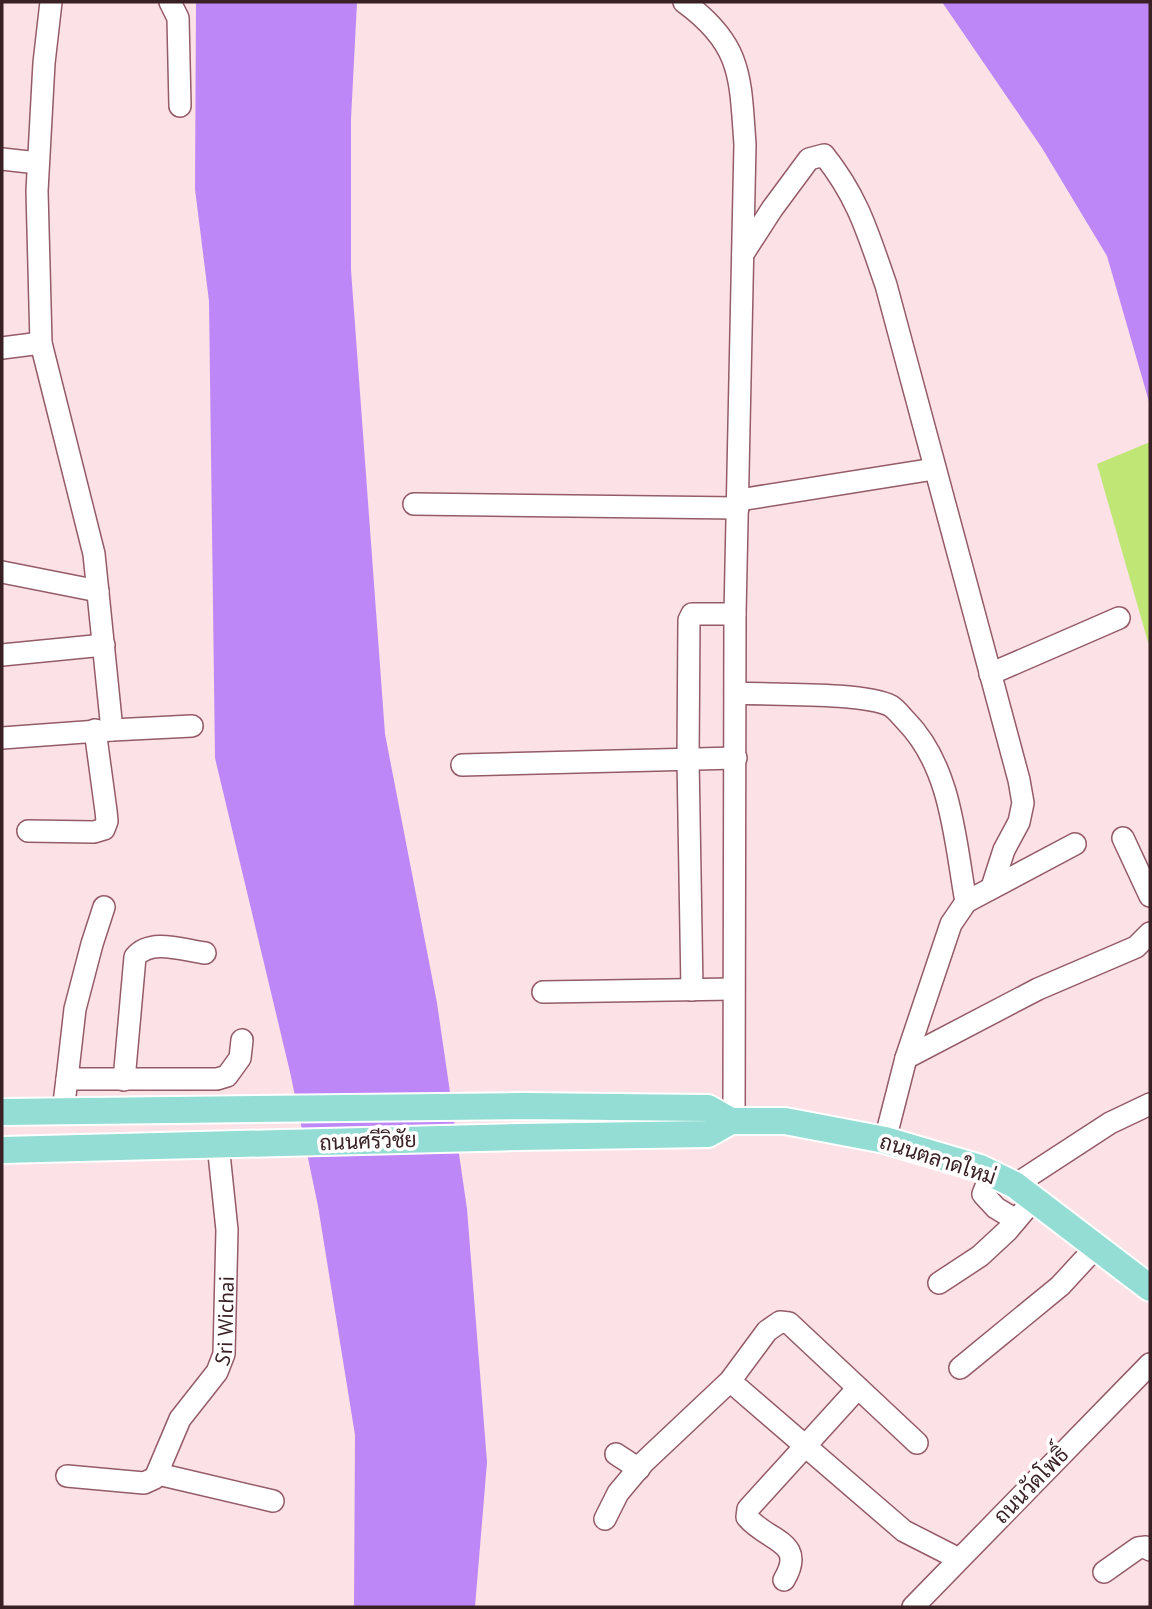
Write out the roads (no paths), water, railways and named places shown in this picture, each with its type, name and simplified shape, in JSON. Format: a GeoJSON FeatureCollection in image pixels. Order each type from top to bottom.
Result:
{"type":"FeatureCollection","features":[{"type":"Feature","properties":{"kind":"main road","name":"ถนนศรีวิชัย"},"geometry":{"type":"LineString","coordinates":[[2,1112],[267,1107],[708,1108],[732,1121]]}},
{"type":"Feature","properties":{"kind":"main road","name":"ถนนศรีวิชัย"},"geometry":{"type":"LineString","coordinates":[[2,1150],[708,1134],[732,1121]]}},
{"type":"Feature","properties":{"kind":"main road","name":"ถนนตลาดใหม่"},"geometry":{"type":"LineString","coordinates":[[732,1121],[785,1121],[885,1140],[980,1168],[1024,1192],[1150,1288]]}},
{"type":"Feature","properties":{"kind":"street"},"geometry":{"type":"LineString","coordinates":[[28,831],[94,832],[104,829],[107,821],[103,730],[104,645],[93,554],[41,343],[37,191],[44,63],[51,2]]}},
{"type":"Feature","properties":{"kind":"street"},"geometry":{"type":"LineString","coordinates":[[170,2],[178,18],[180,107]]}},
{"type":"Feature","properties":{"kind":"street"},"geometry":{"type":"LineString","coordinates":[[684,2],[706,18],[731,51],[741,80],[745,144],[735,614],[732,1121]]}},
{"type":"Feature","properties":{"kind":"street"},"geometry":{"type":"LineString","coordinates":[[743,254],[809,159],[824,155],[842,178],[860,210],[886,285],[1023,803],[1019,822],[1004,850],[992,887]]}},
{"type":"Feature","properties":{"kind":"street"},"geometry":{"type":"LineString","coordinates":[[2,159],[38,163]]}},
{"type":"Feature","properties":{"kind":"street"},"geometry":{"type":"LineString","coordinates":[[2,348],[41,343]]}},
{"type":"Feature","properties":{"kind":"street"},"geometry":{"type":"LineString","coordinates":[[414,504],[739,504],[934,469]]}},
{"type":"Feature","properties":{"kind":"street"},"geometry":{"type":"LineString","coordinates":[[2,572],[98,591]]}},
{"type":"Feature","properties":{"kind":"street"},"geometry":{"type":"LineString","coordinates":[[692,990],[688,759],[689,620],[692,614],[735,614]]}},
{"type":"Feature","properties":{"kind":"street"},"geometry":{"type":"LineString","coordinates":[[990,674],[1119,618]]}},
{"type":"Feature","properties":{"kind":"street"},"geometry":{"type":"LineString","coordinates":[[2,654],[104,645]]}},
{"type":"Feature","properties":{"kind":"street"},"geometry":{"type":"LineString","coordinates":[[736,693],[871,700],[892,707],[915,730],[939,771],[966,902]]}},
{"type":"Feature","properties":{"kind":"street"},"geometry":{"type":"LineString","coordinates":[[2,738],[192,726]]}},
{"type":"Feature","properties":{"kind":"street"},"geometry":{"type":"LineString","coordinates":[[462,765],[736,758]]}},
{"type":"Feature","properties":{"kind":"street"},"geometry":{"type":"LineString","coordinates":[[1123,838],[1150,896]]}},
{"type":"Feature","properties":{"kind":"street"},"geometry":{"type":"LineString","coordinates":[[885,1140],[906,1058],[951,923],[966,902],[1074,844]]}},
{"type":"Feature","properties":{"kind":"street"},"geometry":{"type":"LineString","coordinates":[[63,1111],[75,1009],[104,907]]}},
{"type":"Feature","properties":{"kind":"street"},"geometry":{"type":"LineString","coordinates":[[906,1058],[1038,989],[1136,947],[1150,933]]}},
{"type":"Feature","properties":{"kind":"street"},"geometry":{"type":"LineString","coordinates":[[124,1080],[135,957],[141,949],[152,946],[205,953]]}},
{"type":"Feature","properties":{"kind":"street"},"geometry":{"type":"LineString","coordinates":[[543,992],[733,989]]}},
{"type":"Feature","properties":{"kind":"street"},"geometry":{"type":"LineString","coordinates":[[68,1079],[217,1079],[227,1076],[240,1058],[242,1040]]}},
{"type":"Feature","properties":{"kind":"street"},"geometry":{"type":"LineString","coordinates":[[939,1283],[980,1256],[1016,1220],[1024,1192],[1110,1122],[1150,1104]]}},
{"type":"Feature","properties":{"kind":"street","name":"Sri Wichai"},"geometry":{"type":"LineString","coordinates":[[157,1476],[184,1412],[217,1372],[224,1354],[227,1230],[218,1144]]}},
{"type":"Feature","properties":{"kind":"street"},"geometry":{"type":"LineString","coordinates":[[991,1174],[983,1194],[996,1208],[1016,1220]]}},
{"type":"Feature","properties":{"kind":"street"},"geometry":{"type":"LineString","coordinates":[[960,1368],[1060,1286],[1097,1245]]}},
{"type":"Feature","properties":{"kind":"street"},"geometry":{"type":"LineString","coordinates":[[605,1519],[618,1493],[639,1469],[730,1381],[767,1331],[779,1322],[789,1324],[917,1443]]}},
{"type":"Feature","properties":{"kind":"street","name":"ถนนวัดโพธิ์"},"geometry":{"type":"LineString","coordinates":[[913,1607],[1150,1364]]}},
{"type":"Feature","properties":{"kind":"street"},"geometry":{"type":"LineString","coordinates":[[730,1381],[904,1531],[959,1559]]}},
{"type":"Feature","properties":{"kind":"street"},"geometry":{"type":"LineString","coordinates":[[784,1580],[793,1557],[790,1550],[754,1525],[747,1517],[748,1509],[858,1388]]}},
{"type":"Feature","properties":{"kind":"street"},"geometry":{"type":"LineString","coordinates":[[616,1454],[639,1469]]}},
{"type":"Feature","properties":{"kind":"street"},"geometry":{"type":"LineString","coordinates":[[67,1476],[144,1483],[157,1476],[273,1501]]}},
{"type":"Feature","properties":{"kind":"street"},"geometry":{"type":"LineString","coordinates":[[1104,1572],[1138,1548],[1146,1547],[1150,1550]]}}]}
